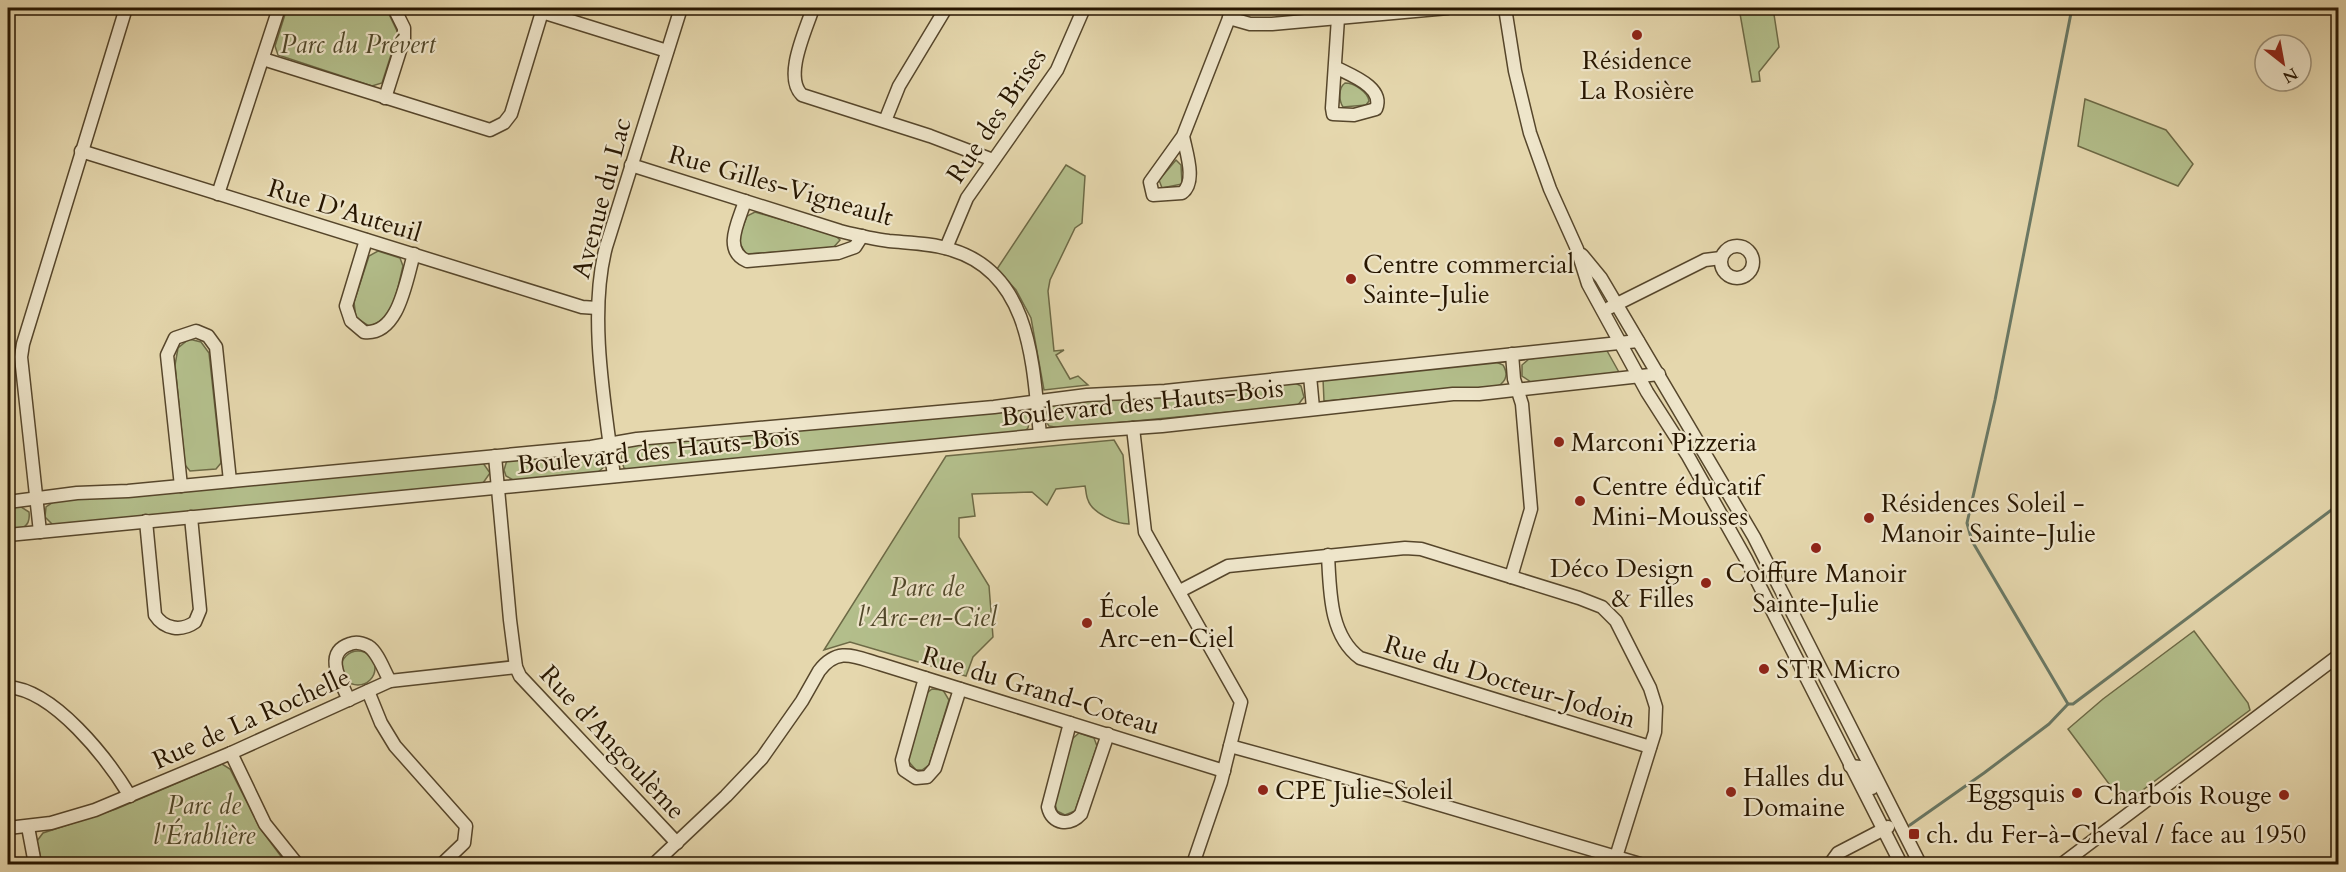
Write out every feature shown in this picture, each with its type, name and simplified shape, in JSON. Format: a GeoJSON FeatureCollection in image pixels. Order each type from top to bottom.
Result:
{"type":"FeatureCollection","features":[{"type":"Feature","properties":{"kind":"street"},"geometry":{"type":"LineString","coordinates":[[40,532],[21,357],[29,316],[126,8]]}},
{"type":"Feature","properties":{"kind":"street"},"geometry":{"type":"LineString","coordinates":[[218,194],[279,8]]}},
{"type":"Feature","properties":{"kind":"street"},"geometry":{"type":"LineString","coordinates":[[385,98],[404,38],[404,28],[394,8]]}},
{"type":"Feature","properties":{"kind":"street","name":"Avenue du Lac"},"geometry":{"type":"LineString","coordinates":[[614,476],[597,308],[604,252],[681,8]]}},
{"type":"Feature","properties":{"kind":"street"},"geometry":{"type":"LineString","coordinates":[[813,8],[795,66],[793,80],[796,89],[802,95],[885,121],[993,160]]}},
{"type":"Feature","properties":{"kind":"street"},"geometry":{"type":"LineString","coordinates":[[885,121],[902,81],[946,8]]}},
{"type":"Feature","properties":{"kind":"street","name":"Rue des Brises"},"geometry":{"type":"LineString","coordinates":[[946,248],[964,202],[1056,70],[1084,8]]}},
{"type":"Feature","properties":{"kind":"street"},"geometry":{"type":"LineString","coordinates":[[1183,136],[1190,177],[1187,189],[1182,194],[1153,195],[1150,186],[1151,178],[1183,136],[1231,13],[1254,25],[1448,8]]}},
{"type":"Feature","properties":{"kind":"street"},"geometry":{"type":"LineString","coordinates":[[1505,8],[1530,133],[1550,189],[1577,249],[1588,284],[1639,378],[1688,456],[1741,549],[1901,864]]}},
{"type":"Feature","properties":{"kind":"street"},"geometry":{"type":"LineString","coordinates":[[263,60],[485,129],[498,127],[511,114],[540,10],[667,51]]}},
{"type":"Feature","properties":{"kind":"street"},"geometry":{"type":"LineString","coordinates":[[1335,67],[1373,90],[1378,102],[1376,109],[1354,115],[1334,115],[1335,67],[1338,18]]}},
{"type":"Feature","properties":{"kind":"street","name":"Rue D'Auteuil"},"geometry":{"type":"LineString","coordinates":[[81,151],[582,307],[597,308]]}},
{"type":"Feature","properties":{"kind":"street","name":"Rue Gilles-Vigneault"},"geometry":{"type":"LineString","coordinates":[[631,165],[861,236],[946,248],[978,262],[998,280],[1013,299],[1028,338],[1040,435]]}},
{"type":"Feature","properties":{"kind":"street"},"geometry":{"type":"LineString","coordinates":[[745,201],[732,242],[735,252],[747,261],[840,252],[855,247],[861,236]]}},
{"type":"Feature","properties":{"kind":"street"},"geometry":{"type":"LineString","coordinates":[[366,240],[346,306],[351,321],[364,332],[382,330],[392,321],[414,255]]}},
{"type":"Feature","properties":{"kind":"street"},"geometry":{"type":"LineString","coordinates":[[1577,249],[1601,278],[1659,374],[1767,563],[1920,864]]}},
{"type":"Feature","properties":{"kind":"street"},"geometry":{"type":"LineString","coordinates":[[1602,311],[1705,260],[1720,258]]}},
{"type":"Feature","properties":{"kind":"street"},"geometry":{"type":"LineString","coordinates":[[181,486],[167,355],[175,338],[192,331],[205,334],[216,347],[230,481]]}},
{"type":"Feature","properties":{"kind":"street","name":"Boulevard des Hauts-Bois"},"geometry":{"type":"LineString","coordinates":[[8,502],[36,497],[181,486],[1310,376],[1638,341]]}},
{"type":"Feature","properties":{"kind":"street"},"geometry":{"type":"LineString","coordinates":[[1511,577],[1531,509],[1522,404],[1514,380],[1512,354]]}},
{"type":"Feature","properties":{"kind":"street"},"geometry":{"type":"LineString","coordinates":[[8,358],[21,357]]}},
{"type":"Feature","properties":{"kind":"street","name":"Boulevard des Hauts-Bois"},"geometry":{"type":"LineString","coordinates":[[8,535],[1040,435],[1133,428],[1313,408],[1639,378],[1659,374]]}},
{"type":"Feature","properties":{"kind":"street","name":"Boulevard des Hauts-Bois"},"geometry":{"type":"LineString","coordinates":[[1310,376],[1313,408]]}},
{"type":"Feature","properties":{"kind":"street"},"geometry":{"type":"LineString","coordinates":[[1133,428],[1144,528],[1239,697],[1241,708],[1196,864]]}},
{"type":"Feature","properties":{"kind":"street","name":"Rue d'Angoulème"},"geometry":{"type":"LineString","coordinates":[[495,456],[516,667],[536,694],[677,843]]}},
{"type":"Feature","properties":{"kind":"street"},"geometry":{"type":"LineString","coordinates":[[146,521],[155,615],[164,625],[179,628],[195,622],[200,610],[191,517]]}},
{"type":"Feature","properties":{"kind":"street"},"geometry":{"type":"LineString","coordinates":[[1180,591],[1228,566],[1414,548],[1588,601],[1611,615],[1655,701],[1657,719],[1616,857]]}},
{"type":"Feature","properties":{"kind":"street","name":"Rue du Docteur-Jodoin"},"geometry":{"type":"LineString","coordinates":[[1328,555],[1333,618],[1353,652],[1360,658],[1650,747]]}},
{"type":"Feature","properties":{"kind":"street"},"geometry":{"type":"LineString","coordinates":[[349,700],[335,664],[338,653],[348,645],[357,643],[370,648],[390,681]]}},
{"type":"Feature","properties":{"kind":"street","name":"Rue du Grand-Coteau"},"geometry":{"type":"LineString","coordinates":[[654,864],[726,796],[773,745],[819,671],[832,658],[850,656],[1224,771]]}},
{"type":"Feature","properties":{"kind":"street"},"geometry":{"type":"LineString","coordinates":[[2062,864],[2338,656]]}},
{"type":"Feature","properties":{"kind":"street","name":"Rue de La Rochelle"},"geometry":{"type":"LineString","coordinates":[[8,828],[28,827],[68,819],[130,796],[390,681],[516,667]]}},
{"type":"Feature","properties":{"kind":"street"},"geometry":{"type":"LineString","coordinates":[[924,678],[902,756],[904,770],[916,778],[927,777],[935,768],[960,689]]}},
{"type":"Feature","properties":{"kind":"street"},"geometry":{"type":"LineString","coordinates":[[8,687],[31,692],[59,712],[105,758],[130,796]]}},
{"type":"Feature","properties":{"kind":"street"},"geometry":{"type":"LineString","coordinates":[[368,691],[391,740],[466,826],[464,843],[442,864]]}},
{"type":"Feature","properties":{"kind":"street"},"geometry":{"type":"LineString","coordinates":[[1070,723],[1048,807],[1050,815],[1060,822],[1071,822],[1081,814],[1108,734]]}},
{"type":"Feature","properties":{"kind":"street"},"geometry":{"type":"LineString","coordinates":[[1230,746],[1383,788],[1640,864]]}},
{"type":"Feature","properties":{"kind":"street"},"geometry":{"type":"LineString","coordinates":[[231,753],[265,824],[297,864]]}},
{"type":"Feature","properties":{"kind":"street"},"geometry":{"type":"LineString","coordinates":[[1850,766],[1860,767],[1875,793],[1888,802]]}},
{"type":"Feature","properties":{"kind":"street"},"geometry":{"type":"LineString","coordinates":[[1830,864],[1838,853],[1898,822]]}},
{"type":"Feature","properties":{"kind":"street"},"geometry":{"type":"LineString","coordinates":[[28,827],[35,864]]}},
{"type":"Feature","properties":{"kind":"green space","name":"Parc du Prévert"},"geometry":{"type":"Polygon","coordinates":[[[287,8],[386,8],[398,33],[382,83],[372,86],[278,55],[275,46],[287,8]]]}},
{"type":"Feature","properties":{"kind":"green space"},"geometry":{"type":"Polygon","coordinates":[[[1739,8],[1773,8],[1779,47],[1759,72],[1760,81],[1752,82],[1739,8]]]}},
{"type":"Feature","properties":{"kind":"green space"},"geometry":{"type":"Polygon","coordinates":[[[1345,83],[1363,91],[1369,101],[1366,105],[1343,107],[1340,95],[1345,83]]]}},
{"type":"Feature","properties":{"kind":"green space"},"geometry":{"type":"Polygon","coordinates":[[[2085,99],[2166,130],[2193,164],[2178,186],[2078,146],[2085,99]]]}},
{"type":"Feature","properties":{"kind":"green space"},"geometry":{"type":"Polygon","coordinates":[[[1176,160],[1181,165],[1182,184],[1162,188],[1159,180],[1176,160]]]}},
{"type":"Feature","properties":{"kind":"green space"},"geometry":{"type":"Polygon","coordinates":[[[1066,165],[1085,176],[1082,223],[1075,228],[1050,280],[1048,291],[1054,351],[1064,350],[1056,355],[1070,379],[1078,376],[1088,385],[1044,390],[1031,318],[1016,290],[997,269],[1066,165]]]}},
{"type":"Feature","properties":{"kind":"green space"},"geometry":{"type":"Polygon","coordinates":[[[755,212],[836,236],[840,240],[833,248],[746,254],[738,240],[747,216],[755,212]]]}},
{"type":"Feature","properties":{"kind":"green space"},"geometry":{"type":"Polygon","coordinates":[[[378,251],[400,258],[403,266],[390,310],[378,323],[369,326],[356,318],[354,302],[369,256],[378,251]]]}},
{"type":"Feature","properties":{"kind":"green space"},"geometry":{"type":"Polygon","coordinates":[[[189,339],[201,342],[209,353],[221,463],[216,469],[190,471],[185,465],[175,365],[178,348],[189,339]]]}},
{"type":"Feature","properties":{"kind":"green space"},"geometry":{"type":"Polygon","coordinates":[[[1606,349],[1620,374],[1531,382],[1522,376],[1522,365],[1529,359],[1606,349]]]}},
{"type":"Feature","properties":{"kind":"green space"},"geometry":{"type":"Polygon","coordinates":[[[1494,361],[1503,365],[1506,371],[1505,379],[1498,386],[1324,401],[1323,379],[1494,361]]]}},
{"type":"Feature","properties":{"kind":"green space"},"geometry":{"type":"Polygon","coordinates":[[[1291,381],[1301,386],[1304,397],[1298,405],[1061,428],[1049,426],[1044,418],[1049,407],[1059,404],[1291,381]]]}},
{"type":"Feature","properties":{"kind":"green space"},"geometry":{"type":"Polygon","coordinates":[[[1024,409],[1030,418],[1025,431],[629,470],[624,468],[621,459],[625,448],[634,445],[1024,409]]]}},
{"type":"Feature","properties":{"kind":"green space","name":"Parc de l'Arc-en-Ciel"},"geometry":{"type":"Polygon","coordinates":[[[1114,440],[1123,455],[1129,524],[1112,520],[1094,509],[1087,498],[1085,486],[1056,489],[1047,505],[1032,492],[972,494],[975,516],[959,518],[959,537],[989,586],[993,637],[973,657],[966,676],[850,642],[824,650],[946,456],[1114,440]]]}},
{"type":"Feature","properties":{"kind":"green space"},"geometry":{"type":"Polygon","coordinates":[[[597,450],[604,456],[605,466],[596,474],[515,481],[506,476],[504,470],[507,460],[597,450]]]}},
{"type":"Feature","properties":{"kind":"green space"},"geometry":{"type":"Polygon","coordinates":[[[483,463],[490,473],[483,483],[55,527],[45,517],[46,507],[55,501],[483,463]]]}},
{"type":"Feature","properties":{"kind":"green space"},"geometry":{"type":"Polygon","coordinates":[[[18,505],[29,512],[27,525],[8,531],[8,506],[18,505]]]}},
{"type":"Feature","properties":{"kind":"green space"},"geometry":{"type":"Polygon","coordinates":[[[2194,631],[2248,703],[2250,710],[2124,804],[2068,729],[2103,699],[2194,631]]]}},
{"type":"Feature","properties":{"kind":"green space"},"geometry":{"type":"Polygon","coordinates":[[[358,651],[370,656],[375,668],[370,680],[358,685],[346,680],[341,668],[346,656],[358,651]]]}},
{"type":"Feature","properties":{"kind":"green space"},"geometry":{"type":"Polygon","coordinates":[[[932,689],[943,690],[949,700],[929,765],[922,770],[916,770],[909,762],[909,756],[927,693],[932,689]]]}},
{"type":"Feature","properties":{"kind":"green space"},"geometry":{"type":"Polygon","coordinates":[[[1079,733],[1094,738],[1097,746],[1075,811],[1065,815],[1057,811],[1055,804],[1072,739],[1079,733]]]}},
{"type":"Feature","properties":{"kind":"green space","name":"Parc de l'Érablière"},"geometry":{"type":"Polygon","coordinates":[[[222,764],[230,769],[260,828],[283,859],[278,864],[42,864],[37,841],[43,833],[116,809],[222,764]]]}},
{"type":"Feature","properties":{"kind":"waterway"},"geometry":{"type":"LineString","coordinates":[[2072,8],[1995,400],[1967,523],[1972,541],[2068,704],[2073,704],[2338,505]]}},
{"type":"Feature","properties":{"kind":"waterway"},"geometry":{"type":"LineString","coordinates":[[1910,825],[2049,724],[2068,704]]}},
{"type":"Feature","properties":{"kind":"place","name":"Résidence La Rosière"},"geometry":{"type":"Point","coordinates":[1637,35]}},
{"type":"Feature","properties":{"kind":"place","name":"Centre commercial Sainte-Julie"},"geometry":{"type":"Point","coordinates":[1351,279]}},
{"type":"Feature","properties":{"kind":"place","name":"Marconi Pizzeria"},"geometry":{"type":"Point","coordinates":[1559,442]}},
{"type":"Feature","properties":{"kind":"place","name":"Centre éducatif Mini-Mousses"},"geometry":{"type":"Point","coordinates":[1580,501]}},
{"type":"Feature","properties":{"kind":"place","name":"Résidences Soleil - Manoir Sainte-Julie"},"geometry":{"type":"Point","coordinates":[1869,518]}},
{"type":"Feature","properties":{"kind":"place","name":"Coiffure Manoir Sainte-Julie"},"geometry":{"type":"Point","coordinates":[1816,548]}},
{"type":"Feature","properties":{"kind":"place","name":"Déco Design & Filles"},"geometry":{"type":"Point","coordinates":[1706,583]}},
{"type":"Feature","properties":{"kind":"place","name":"École Arc-en-Ciel"},"geometry":{"type":"Point","coordinates":[1087,623]}},
{"type":"Feature","properties":{"kind":"place","name":"STR Micro"},"geometry":{"type":"Point","coordinates":[1764,669]}},
{"type":"Feature","properties":{"kind":"place","name":"CPE Julie-Soleil"},"geometry":{"type":"Point","coordinates":[1263,790]}},
{"type":"Feature","properties":{"kind":"place","name":"Halles du Domaine"},"geometry":{"type":"Point","coordinates":[1731,792]}},
{"type":"Feature","properties":{"kind":"place","name":"Eggsquis"},"geometry":{"type":"Point","coordinates":[2077,793]}},
{"type":"Feature","properties":{"kind":"place","name":"Charbois Rouge"},"geometry":{"type":"Point","coordinates":[2284,795]}},
{"type":"Feature","properties":{"kind":"place","name":"ch. du Fer-à-Cheval / face au 1950"},"geometry":{"type":"Point","coordinates":[1914,834]}}]}
